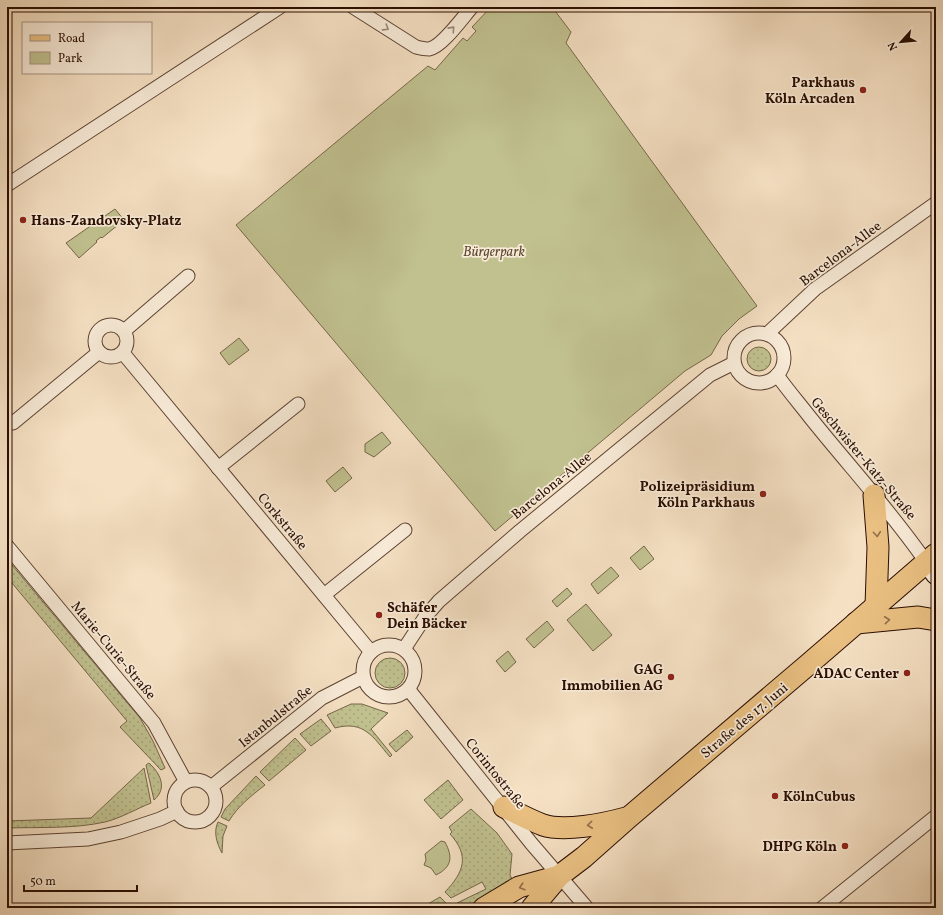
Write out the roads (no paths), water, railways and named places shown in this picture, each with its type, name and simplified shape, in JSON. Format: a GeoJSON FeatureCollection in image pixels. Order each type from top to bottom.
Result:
{"type":"FeatureCollection","features":[{"type":"Feature","properties":{"kind":"main road"},"geometry":{"type":"LineString","coordinates":[[874,495],[878,547],[876,606]]}},
{"type":"Feature","properties":{"kind":"main road","name":"Straße des 17. Juni"},"geometry":{"type":"LineString","coordinates":[[532,908],[560,876],[876,606],[933,564]]}},
{"type":"Feature","properties":{"kind":"main road"},"geometry":{"type":"LineString","coordinates":[[856,624],[918,617],[936,620]]}},
{"type":"Feature","properties":{"kind":"main road"},"geometry":{"type":"LineString","coordinates":[[504,807],[545,825],[564,827],[592,825],[628,818]]}},
{"type":"Feature","properties":{"kind":"main road","name":"Straße des 17. Juni"},"geometry":{"type":"LineString","coordinates":[[484,908],[519,887],[560,876]]}},
{"type":"Feature","properties":{"kind":"street"},"geometry":{"type":"LineString","coordinates":[[7,185],[280,7]]}},
{"type":"Feature","properties":{"kind":"street"},"geometry":{"type":"LineString","coordinates":[[353,7],[416,47],[425,49],[430,49],[440,43],[472,7]]}},
{"type":"Feature","properties":{"kind":"street","name":"Barcelona-Allee"},"geometry":{"type":"LineString","coordinates":[[767,334],[814,289],[936,203]]}},
{"type":"Feature","properties":{"kind":"street"},"geometry":{"type":"LineString","coordinates":[[124,331],[188,276]]}},
{"type":"Feature","properties":{"kind":"street"},"geometry":{"type":"LineString","coordinates":[[110,325],[120,327],[124,331],[127,336],[128,343],[122,354],[115,358],[106,357],[99,352],[95,341],[100,330],[104,326],[110,325]]}},
{"type":"Feature","properties":{"kind":"street"},"geometry":{"type":"LineString","coordinates":[[754,333],[767,334],[776,339],[782,348],[784,357],[782,367],[777,375],[771,380],[756,383],[748,381],[737,371],[734,363],[735,350],[742,339],[754,333]]}},
{"type":"Feature","properties":{"kind":"street"},"geometry":{"type":"LineString","coordinates":[[13,423],[99,352]]}},
{"type":"Feature","properties":{"kind":"street","name":"Corkstraße"},"geometry":{"type":"LineString","coordinates":[[122,354],[371,652]]}},
{"type":"Feature","properties":{"kind":"street","name":"Barcelona-Allee"},"geometry":{"type":"LineString","coordinates":[[404,649],[425,617],[445,596],[520,531],[710,375],[734,363]]}},
{"type":"Feature","properties":{"kind":"street","name":"Geschwister-Katz-Straße"},"geometry":{"type":"LineString","coordinates":[[777,375],[907,535],[933,564]]}},
{"type":"Feature","properties":{"kind":"street"},"geometry":{"type":"LineString","coordinates":[[218,468],[298,404]]}},
{"type":"Feature","properties":{"kind":"street"},"geometry":{"type":"LineString","coordinates":[[324,595],[405,530]]}},
{"type":"Feature","properties":{"kind":"street","name":"Marie-Curie-Straße"},"geometry":{"type":"LineString","coordinates":[[7,546],[154,723],[186,782]]}},
{"type":"Feature","properties":{"kind":"street"},"geometry":{"type":"LineString","coordinates":[[387,645],[404,649],[410,654],[414,661],[416,676],[413,684],[409,690],[394,698],[378,696],[366,685],[363,677],[364,664],[371,652],[378,647],[387,645]]}},
{"type":"Feature","properties":{"kind":"street","name":"Istanbulstraße"},"geometry":{"type":"LineString","coordinates":[[211,787],[322,698],[363,677]]}},
{"type":"Feature","properties":{"kind":"street","name":"Corintostraße"},"geometry":{"type":"LineString","coordinates":[[409,690],[504,807],[531,843],[587,908]]}},
{"type":"Feature","properties":{"kind":"street"},"geometry":{"type":"LineString","coordinates":[[191,780],[202,781],[211,787],[215,793],[216,800],[215,808],[212,814],[206,819],[193,822],[186,820],[181,816],[174,803],[175,794],[179,787],[191,780]]}},
{"type":"Feature","properties":{"kind":"street"},"geometry":{"type":"LineString","coordinates":[[7,843],[88,839],[122,832],[160,819],[177,811]]}},
{"type":"Feature","properties":{"kind":"street"},"geometry":{"type":"LineString","coordinates":[[822,908],[936,816]]}},
{"type":"Feature","properties":{"kind":"place","name":"Parkhaus Köln Arcaden"},"geometry":{"type":"Point","coordinates":[863,90]}},
{"type":"Feature","properties":{"kind":"place","name":"Hans-Zandovsky-Platz"},"geometry":{"type":"Point","coordinates":[23,220]}},
{"type":"Feature","properties":{"kind":"place","name":"Polizeipräsidium Köln Parkhaus"},"geometry":{"type":"Point","coordinates":[763,494]}},
{"type":"Feature","properties":{"kind":"place","name":"Schäfer Dein Bäcker"},"geometry":{"type":"Point","coordinates":[379,615]}},
{"type":"Feature","properties":{"kind":"place","name":"ADAC Center"},"geometry":{"type":"Point","coordinates":[907,673]}},
{"type":"Feature","properties":{"kind":"place","name":"GAG Immobilien AG"},"geometry":{"type":"Point","coordinates":[671,677]}},
{"type":"Feature","properties":{"kind":"place","name":"KölnCubus"},"geometry":{"type":"Point","coordinates":[775,796]}},
{"type":"Feature","properties":{"kind":"place","name":"DHPG Köln"},"geometry":{"type":"Point","coordinates":[845,846]}},
{"type":"Feature","properties":{"kind":"park label","name":"Bürgerpark"},"geometry":{"type":"Point","coordinates":[494,251]}}]}
